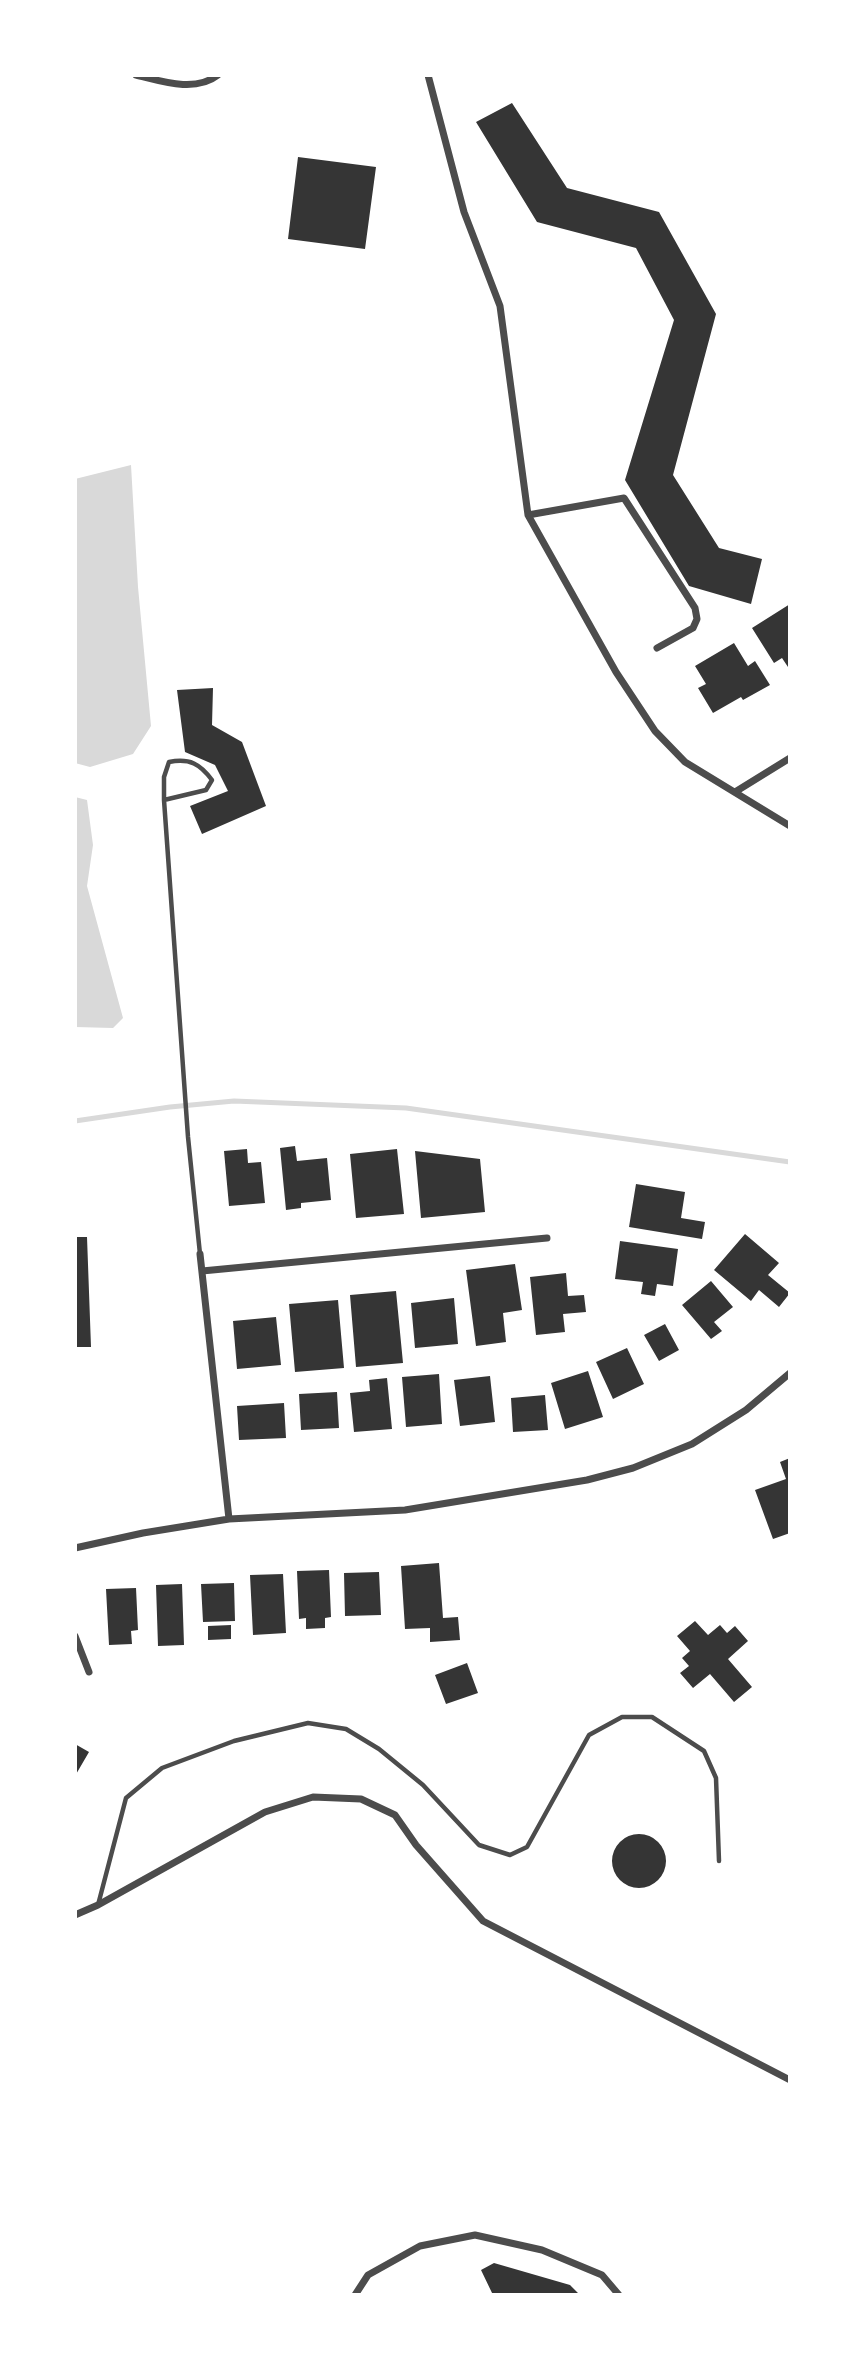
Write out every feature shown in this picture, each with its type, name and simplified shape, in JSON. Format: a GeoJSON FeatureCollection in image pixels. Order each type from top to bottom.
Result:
{"type":"FeatureCollection","features":[{"type":"Feature","properties":{"kind":"street"},"geometry":{"type":"LineString","coordinates":[[136,75],[172,83],[195,84],[218,75]]}},
{"type":"Feature","properties":{"kind":"street"},"geometry":{"type":"LineString","coordinates":[[428,75],[464,212],[500,306],[528,514],[616,671],[655,731],[685,762],[790,826]]}},
{"type":"Feature","properties":{"kind":"street"},"geometry":{"type":"LineString","coordinates":[[528,514],[624,498],[695,608],[697,620],[693,628],[657,648]]}},
{"type":"Feature","properties":{"kind":"street"},"geometry":{"type":"LineString","coordinates":[[735,792],[790,758]]}},
{"type":"Feature","properties":{"kind":"street"},"geometry":{"type":"LineString","coordinates":[[202,1271],[547,1238]]}},
{"type":"Feature","properties":{"kind":"street"},"geometry":{"type":"LineString","coordinates":[[200,1254],[229,1519]]}},
{"type":"Feature","properties":{"kind":"street"},"geometry":{"type":"LineString","coordinates":[[75,1548],[143,1533],[229,1519],[405,1510],[587,1480],[633,1468],[692,1444],[746,1410],[790,1373]]}},
{"type":"Feature","properties":{"kind":"street"},"geometry":{"type":"LineString","coordinates":[[75,1636],[89,1672]]}},
{"type":"Feature","properties":{"kind":"street"},"geometry":{"type":"LineString","coordinates":[[75,1915],[98,1905],[265,1812],[313,1797],[361,1799],[395,1815],[416,1845],[483,1921],[750,2062],[790,2080]]}},
{"type":"Feature","properties":{"kind":"street"},"geometry":{"type":"LineString","coordinates":[[355,2295],[368,2275],[420,2246],[475,2235],[542,2250],[602,2275],[620,2295]]}},
{"type":"Feature","properties":{"kind":"lane"},"geometry":{"type":"LineString","coordinates":[[164,800],[206,790],[212,780],[202,767],[185,759],[169,762],[164,777],[164,800],[180,1036],[200,1254]]}},
{"type":"Feature","properties":{"kind":"lane"},"geometry":{"type":"LineString","coordinates":[[98,1905],[126,1798],[162,1768],[234,1741],[308,1723],[346,1729],[379,1749],[422,1785],[479,1845],[510,1855],[527,1847],[589,1735],[622,1717],[652,1717],[704,1751],[716,1777],[719,1861]]}},
{"type":"Feature","properties":{"kind":"shaded area"},"geometry":{"type":"Polygon","coordinates":[[[131,465],[138,587],[151,726],[133,754],[90,767],[75,763],[75,479],[131,465]]]}},
{"type":"Feature","properties":{"kind":"shaded area"},"geometry":{"type":"Polygon","coordinates":[[[75,797],[87,800],[93,845],[87,886],[123,1018],[113,1028],[75,1027],[75,797]]]}},
{"type":"Feature","properties":{"kind":"building"},"geometry":{"type":"Polygon","coordinates":[[[512,103],[567,188],[659,212],[716,314],[673,475],[719,548],[762,559],[751,604],[689,586],[625,480],[674,320],[636,248],[537,222],[476,122],[512,103]]]}},
{"type":"Feature","properties":{"kind":"building"},"geometry":{"type":"Polygon","coordinates":[[[298,157],[376,167],[365,249],[288,239],[298,157]]]}},
{"type":"Feature","properties":{"kind":"building"},"geometry":{"type":"Polygon","coordinates":[[[790,604],[790,670],[782,658],[774,663],[752,628],[790,604]]]}},
{"type":"Feature","properties":{"kind":"building"},"geometry":{"type":"Polygon","coordinates":[[[734,643],[748,666],[755,661],[770,685],[713,713],[698,688],[706,684],[695,666],[734,643]]]}},
{"type":"Feature","properties":{"kind":"building"},"geometry":{"type":"Polygon","coordinates":[[[213,688],[212,725],[242,742],[266,806],[202,834],[190,806],[228,791],[215,765],[185,752],[177,690],[213,688]]]}},
{"type":"Feature","properties":{"kind":"building"},"geometry":{"type":"Polygon","coordinates":[[[295,1146],[297,1161],[327,1158],[331,1200],[301,1203],[301,1208],[286,1210],[280,1148],[295,1146]]]}},
{"type":"Feature","properties":{"kind":"building"},"geometry":{"type":"Polygon","coordinates":[[[247,1149],[248,1163],[261,1162],[265,1203],[229,1206],[224,1151],[247,1149]]]}},
{"type":"Feature","properties":{"kind":"building"},"geometry":{"type":"Polygon","coordinates":[[[397,1149],[404,1214],[356,1218],[350,1154],[397,1149]]]}},
{"type":"Feature","properties":{"kind":"building"},"geometry":{"type":"Polygon","coordinates":[[[415,1151],[480,1159],[485,1212],[421,1218],[415,1151]]]}},
{"type":"Feature","properties":{"kind":"building"},"geometry":{"type":"Polygon","coordinates":[[[636,1184],[685,1192],[681,1218],[705,1222],[702,1239],[629,1227],[636,1184]]]}},
{"type":"Feature","properties":{"kind":"building"},"geometry":{"type":"Polygon","coordinates":[[[745,1234],[779,1263],[768,1275],[790,1293],[779,1307],[759,1290],[751,1301],[714,1270],[745,1234]]]}},
{"type":"Feature","properties":{"kind":"building"},"geometry":{"type":"Polygon","coordinates":[[[75,1237],[87,1237],[91,1347],[75,1347],[75,1237]]]}},
{"type":"Feature","properties":{"kind":"building"},"geometry":{"type":"Polygon","coordinates":[[[620,1241],[678,1249],[673,1286],[657,1284],[655,1296],[641,1294],[643,1282],[615,1279],[620,1241]]]}},
{"type":"Feature","properties":{"kind":"building"},"geometry":{"type":"Polygon","coordinates":[[[515,1264],[522,1310],[503,1313],[506,1342],[476,1346],[466,1270],[515,1264]]]}},
{"type":"Feature","properties":{"kind":"building"},"geometry":{"type":"Polygon","coordinates":[[[566,1273],[568,1296],[584,1295],[586,1312],[563,1314],[565,1332],[536,1335],[530,1277],[566,1273]]]}},
{"type":"Feature","properties":{"kind":"building"},"geometry":{"type":"Polygon","coordinates":[[[711,1281],[733,1307],[714,1322],[722,1331],[711,1339],[682,1305],[711,1281]]]}},
{"type":"Feature","properties":{"kind":"building"},"geometry":{"type":"Polygon","coordinates":[[[396,1291],[403,1363],[356,1367],[350,1295],[396,1291]]]}},
{"type":"Feature","properties":{"kind":"building"},"geometry":{"type":"Polygon","coordinates":[[[454,1298],[458,1344],[415,1348],[411,1303],[454,1298]]]}},
{"type":"Feature","properties":{"kind":"building"},"geometry":{"type":"Polygon","coordinates":[[[338,1300],[344,1368],[295,1372],[289,1304],[338,1300]]]}},
{"type":"Feature","properties":{"kind":"building"},"geometry":{"type":"Polygon","coordinates":[[[276,1317],[281,1365],[237,1369],[233,1321],[276,1317]]]}},
{"type":"Feature","properties":{"kind":"building"},"geometry":{"type":"Polygon","coordinates":[[[665,1324],[679,1350],[659,1361],[644,1335],[665,1324]]]}},
{"type":"Feature","properties":{"kind":"building"},"geometry":{"type":"Polygon","coordinates":[[[627,1348],[644,1384],[613,1399],[596,1362],[627,1348]]]}},
{"type":"Feature","properties":{"kind":"building"},"geometry":{"type":"Polygon","coordinates":[[[588,1371],[603,1417],[565,1429],[551,1383],[588,1371]]]}},
{"type":"Feature","properties":{"kind":"building"},"geometry":{"type":"Polygon","coordinates":[[[439,1374],[442,1424],[406,1427],[402,1377],[439,1374]]]}},
{"type":"Feature","properties":{"kind":"building"},"geometry":{"type":"Polygon","coordinates":[[[490,1376],[495,1422],[460,1426],[454,1380],[490,1376]]]}},
{"type":"Feature","properties":{"kind":"building"},"geometry":{"type":"Polygon","coordinates":[[[387,1378],[392,1429],[354,1432],[350,1393],[370,1391],[369,1380],[387,1378]]]}},
{"type":"Feature","properties":{"kind":"building"},"geometry":{"type":"Polygon","coordinates":[[[337,1392],[339,1428],[301,1430],[299,1394],[337,1392]]]}},
{"type":"Feature","properties":{"kind":"building"},"geometry":{"type":"Polygon","coordinates":[[[545,1395],[548,1430],[513,1432],[511,1398],[545,1395]]]}},
{"type":"Feature","properties":{"kind":"building"},"geometry":{"type":"Polygon","coordinates":[[[284,1403],[286,1438],[239,1440],[237,1406],[284,1403]]]}},
{"type":"Feature","properties":{"kind":"building"},"geometry":{"type":"Polygon","coordinates":[[[790,1458],[790,1533],[773,1539],[755,1490],[786,1479],[780,1462],[790,1458]]]}},
{"type":"Feature","properties":{"kind":"building"},"geometry":{"type":"Polygon","coordinates":[[[439,1563],[443,1618],[458,1617],[460,1640],[430,1642],[430,1628],[405,1629],[401,1566],[439,1563]]]}},
{"type":"Feature","properties":{"kind":"building"},"geometry":{"type":"Polygon","coordinates":[[[329,1570],[331,1617],[325,1618],[325,1628],[306,1629],[306,1618],[299,1619],[297,1571],[329,1570]]]}},
{"type":"Feature","properties":{"kind":"building"},"geometry":{"type":"Polygon","coordinates":[[[379,1572],[381,1615],[345,1616],[344,1573],[379,1572]]]}},
{"type":"Feature","properties":{"kind":"building"},"geometry":{"type":"Polygon","coordinates":[[[283,1574],[286,1633],[253,1635],[250,1575],[283,1574]]]}},
{"type":"Feature","properties":{"kind":"building"},"geometry":{"type":"Polygon","coordinates":[[[234,1583],[235,1621],[203,1622],[201,1584],[234,1583]]]}},
{"type":"Feature","properties":{"kind":"building"},"geometry":{"type":"Polygon","coordinates":[[[182,1584],[184,1645],[158,1646],[156,1585],[182,1584]]]}},
{"type":"Feature","properties":{"kind":"building"},"geometry":{"type":"Polygon","coordinates":[[[136,1588],[138,1630],[131,1631],[132,1644],[109,1645],[106,1589],[136,1588]]]}},
{"type":"Feature","properties":{"kind":"building"},"geometry":{"type":"Polygon","coordinates":[[[695,1621],[708,1635],[720,1625],[727,1633],[735,1626],[748,1641],[728,1659],[752,1687],[734,1702],[710,1674],[693,1688],[680,1673],[689,1666],[682,1658],[690,1651],[677,1636],[695,1621]]]}},
{"type":"Feature","properties":{"kind":"building"},"geometry":{"type":"Polygon","coordinates":[[[231,1625],[231,1639],[208,1640],[208,1626],[231,1625]]]}},
{"type":"Feature","properties":{"kind":"building"},"geometry":{"type":"Polygon","coordinates":[[[467,1663],[478,1693],[446,1704],[435,1675],[467,1663]]]}},
{"type":"Feature","properties":{"kind":"building"},"geometry":{"type":"Polygon","coordinates":[[[75,1744],[89,1752],[75,1776],[75,1744]]]}},
{"type":"Feature","properties":{"kind":"building"},"geometry":{"type":"Polygon","coordinates":[[[639,1834],[658,1842],[666,1861],[658,1880],[639,1888],[620,1880],[612,1861],[620,1842],[639,1834]]]}},
{"type":"Feature","properties":{"kind":"building"},"geometry":{"type":"Polygon","coordinates":[[[494,2263],[570,2285],[580,2295],[493,2295],[481,2270],[494,2263]]]}},
{"type":"Feature","properties":{"kind":"waterway"},"geometry":{"type":"LineString","coordinates":[[75,1121],[234,1101],[406,1108],[790,1162]]}}]}
